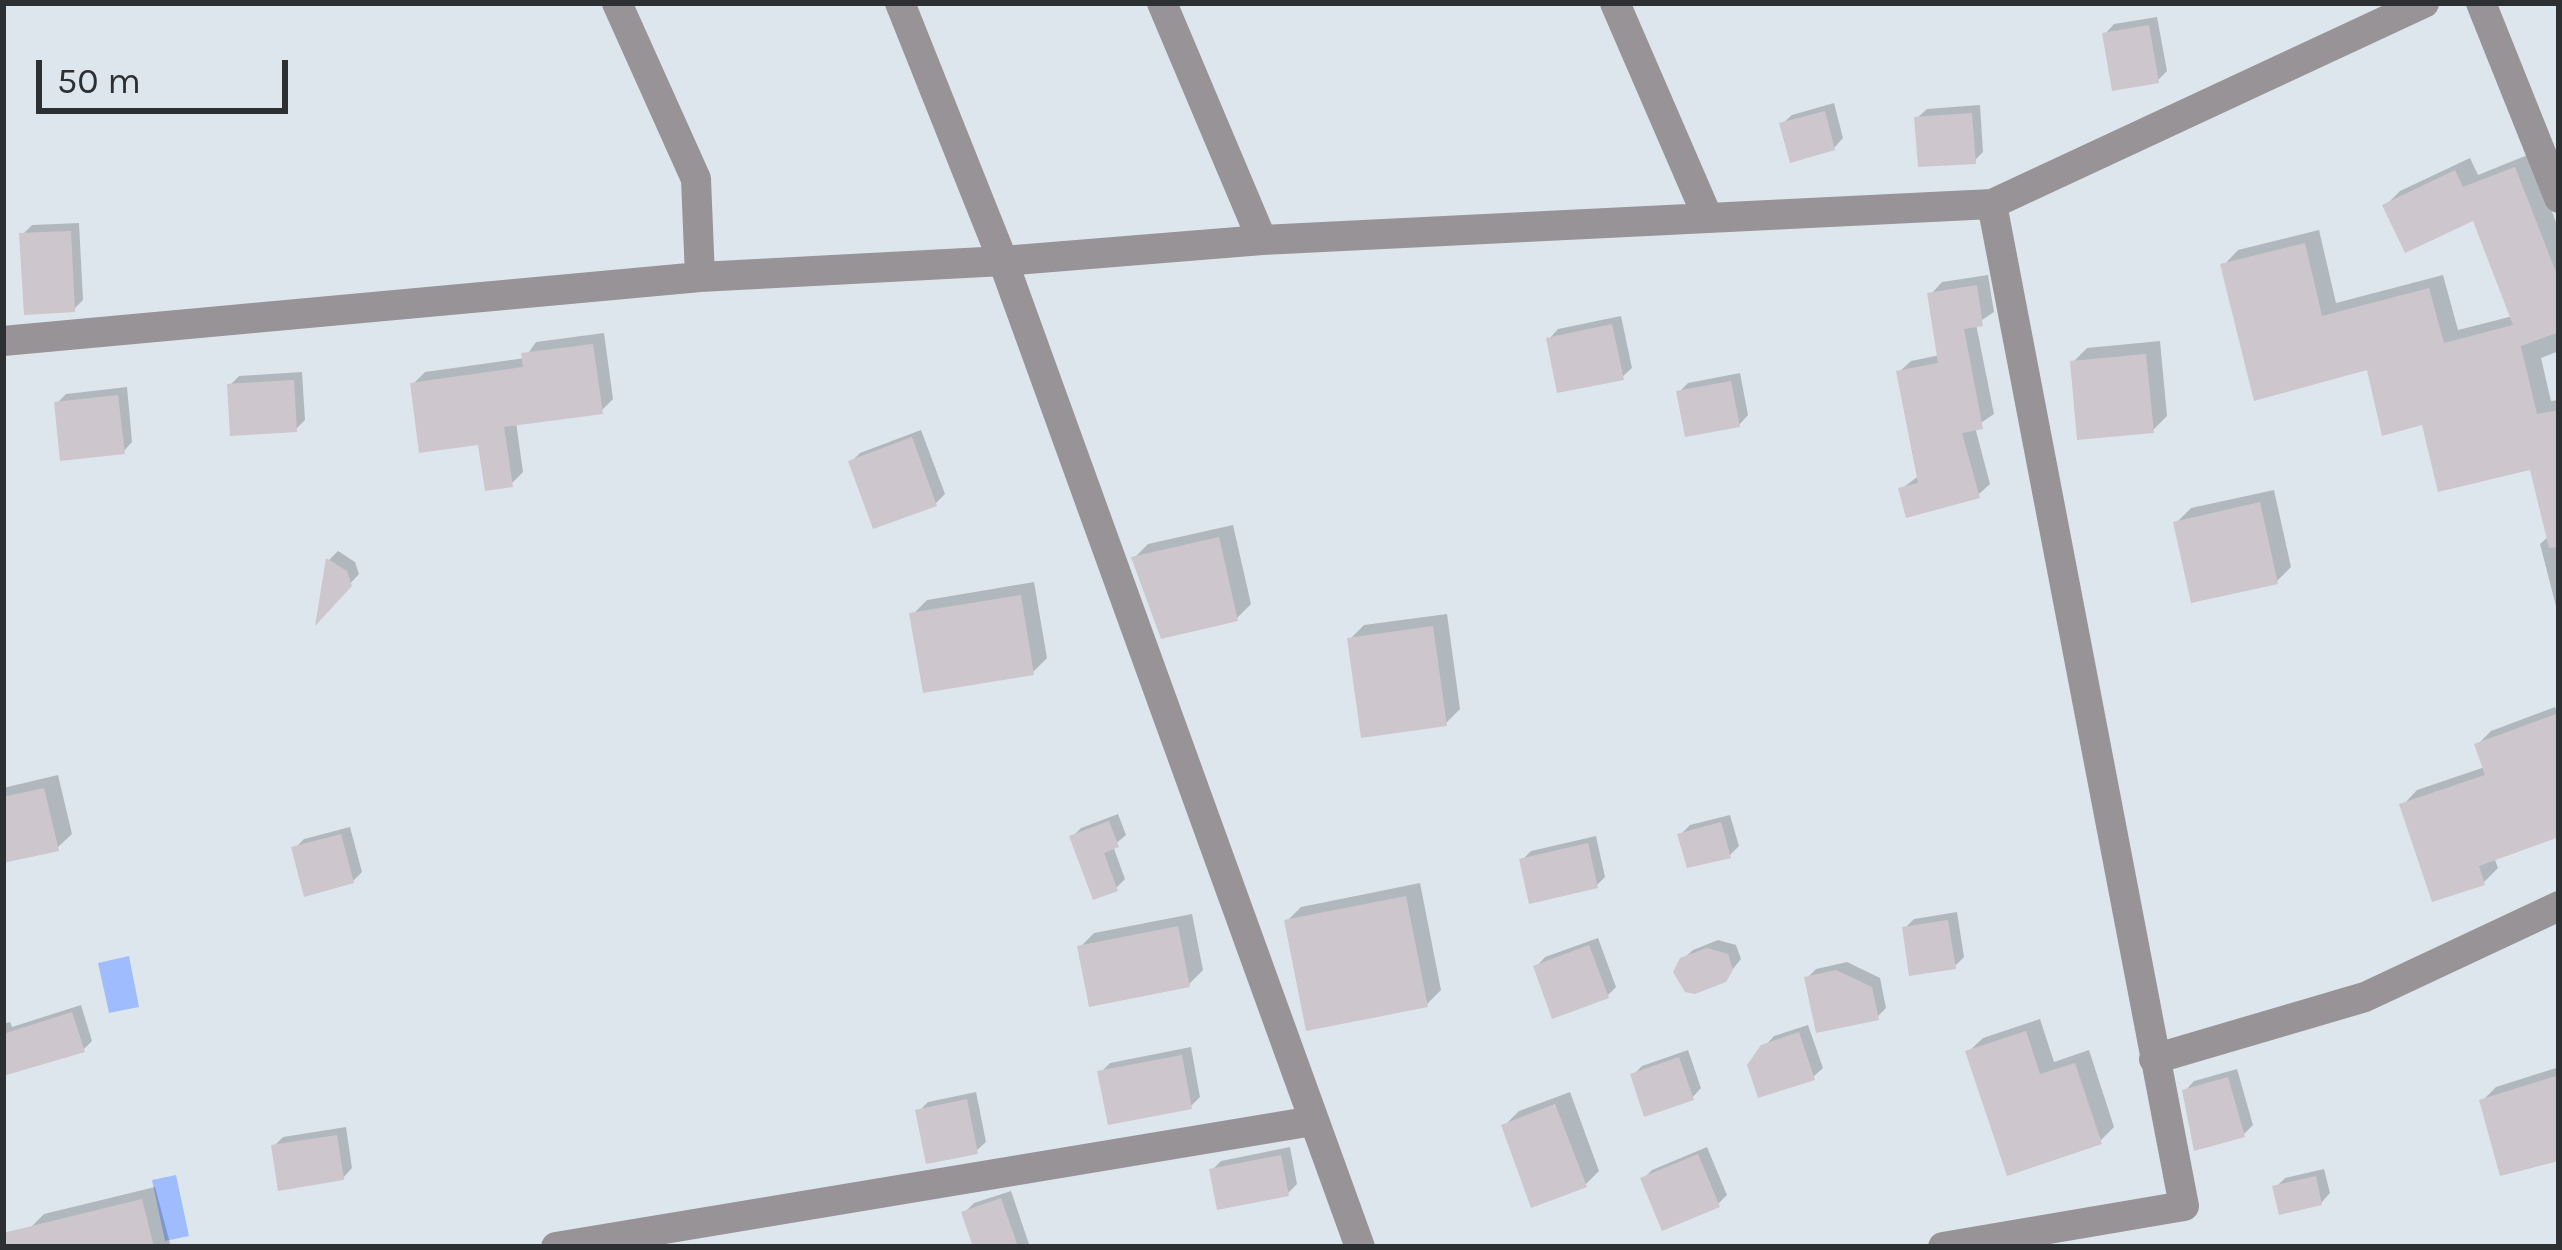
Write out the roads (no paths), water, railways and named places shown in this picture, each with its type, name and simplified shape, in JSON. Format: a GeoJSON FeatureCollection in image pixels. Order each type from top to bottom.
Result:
{"type":"FeatureCollection","features":[{"type":"Feature","properties":{"kind":"street"},"geometry":{"type":"LineString","coordinates":[[617,3],[696,179],[700,277]]}},
{"type":"Feature","properties":{"kind":"street"},"geometry":{"type":"LineString","coordinates":[[900,3],[1003,261],[1360,1247]]}},
{"type":"Feature","properties":{"kind":"street"},"geometry":{"type":"LineString","coordinates":[[1162,3],[1262,240]]}},
{"type":"Feature","properties":{"kind":"street"},"geometry":{"type":"LineString","coordinates":[[1615,3],[1708,218]]}},
{"type":"Feature","properties":{"kind":"street"},"geometry":{"type":"LineString","coordinates":[[3,341],[700,277],[1003,261],[1262,240],[1992,204],[2424,3]]}},
{"type":"Feature","properties":{"kind":"street"},"geometry":{"type":"LineString","coordinates":[[2481,3],[2559,198]]}},
{"type":"Feature","properties":{"kind":"street"},"geometry":{"type":"LineString","coordinates":[[1943,1247],[2184,1206],[1992,204]]}},
{"type":"Feature","properties":{"kind":"street"},"geometry":{"type":"LineString","coordinates":[[2154,1059],[2365,998],[2559,906]]}},
{"type":"Feature","properties":{"kind":"street"},"geometry":{"type":"LineString","coordinates":[[556,1247],[1313,1121]]}},
{"type":"Feature","properties":{"kind":"water"},"geometry":{"type":"Polygon","coordinates":[[[129,956],[139,1007],[109,1013],[98,963],[129,956]]]}},
{"type":"Feature","properties":{"kind":"water"},"geometry":{"type":"Polygon","coordinates":[[[176,1175],[189,1236],[165,1241],[152,1180],[176,1175]]]}}]}
